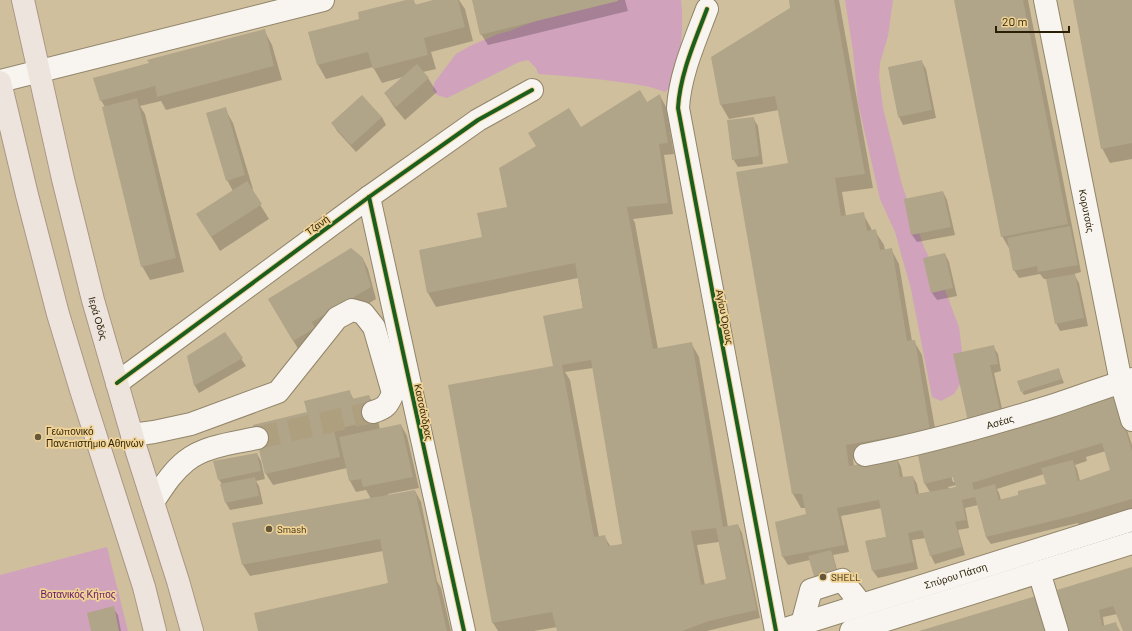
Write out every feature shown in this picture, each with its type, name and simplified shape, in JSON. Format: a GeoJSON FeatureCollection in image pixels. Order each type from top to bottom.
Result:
{"type":"FeatureCollection","features":[{"type":"Feature","properties":{"kind":"main road","name":"Ιερά Οδός"},"geometry":{"type":"LineString","coordinates":[[23,0],[63,179],[93,300],[132,435],[178,581],[192,631]]}},
{"type":"Feature","properties":{"kind":"main road"},"geometry":{"type":"LineString","coordinates":[[0,81],[27,195],[58,314],[83,398],[144,587],[155,631]]}},
{"type":"Feature","properties":{"kind":"street"},"geometry":{"type":"LineString","coordinates":[[0,81],[323,0]]}},
{"type":"Feature","properties":{"kind":"street","name":"Κορυτσάς"},"geometry":{"type":"LineString","coordinates":[[1046,0],[1127,381],[1132,420]]}},
{"type":"Feature","properties":{"kind":"street","name":"Αγίου Όρους"},"geometry":{"type":"LineString","coordinates":[[707,9],[692,49],[681,86],[678,108],[777,631]]}},
{"type":"Feature","properties":{"kind":"street","name":"Τζανή"},"geometry":{"type":"LineString","coordinates":[[117,383],[369,197],[478,120],[532,90]]}},
{"type":"Feature","properties":{"kind":"street","name":"Κασσάνδρας"},"geometry":{"type":"LineString","coordinates":[[369,197],[464,631]]}},
{"type":"Feature","properties":{"kind":"street"},"geometry":{"type":"LineString","coordinates":[[132,435],[191,424],[278,392],[337,318],[352,310],[363,313],[374,327],[393,393],[389,403],[383,409],[373,412]]}},
{"type":"Feature","properties":{"kind":"street","name":"Ασέας"},"geometry":{"type":"LineString","coordinates":[[865,455],[920,443],[996,423],[1127,381]]}},
{"type":"Feature","properties":{"kind":"street"},"geometry":{"type":"LineString","coordinates":[[187,460],[180,449],[180,439],[191,424]]}},
{"type":"Feature","properties":{"kind":"street"},"geometry":{"type":"LineString","coordinates":[[153,502],[177,469],[187,460],[207,449],[257,438]]}},
{"type":"Feature","properties":{"kind":"street","name":"Σπύρου Πάτση"},"geometry":{"type":"LineString","coordinates":[[777,631],[1132,520]]}},
{"type":"Feature","properties":{"kind":"street"},"geometry":{"type":"LineString","coordinates":[[854,631],[1132,543]]}},
{"type":"Feature","properties":{"kind":"street"},"geometry":{"type":"LineString","coordinates":[[1040,572],[1057,631]]}},
{"type":"Feature","properties":{"kind":"street"},"geometry":{"type":"LineString","coordinates":[[802,624],[811,590],[842,580],[862,605]]}},
{"type":"Feature","properties":{"kind":"green space"},"geometry":{"type":"Polygon","coordinates":[[[597,0],[681,0],[682,35],[678,62],[671,85],[665,92],[649,87],[589,78],[538,74],[536,68],[528,60],[519,62],[447,98],[437,95],[433,90],[434,83],[456,54],[470,46],[498,34],[597,0]]]}},
{"type":"Feature","properties":{"kind":"green space"},"geometry":{"type":"Polygon","coordinates":[[[845,0],[893,0],[888,36],[880,63],[879,77],[883,108],[902,185],[924,247],[943,285],[959,327],[963,359],[963,379],[954,394],[941,401],[932,397],[911,289],[895,232],[880,199],[858,103],[853,51],[845,0]]]}},
{"type":"Feature","properties":{"kind":"green space","name":"Βοτανικός Κήπος"},"geometry":{"type":"Polygon","coordinates":[[[107,547],[128,631],[0,631],[0,575],[107,547]]]}},
{"type":"Feature","properties":{"kind":"building"},"geometry":{"type":"Polygon","coordinates":[[[406,0],[414,0],[415,5],[433,0],[458,0],[465,27],[424,38],[428,55],[373,69],[368,52],[317,65],[308,32],[359,19],[358,12],[406,0]]]}},
{"type":"Feature","properties":{"kind":"building"},"geometry":{"type":"Polygon","coordinates":[[[472,0],[618,0],[618,1],[480,35],[472,0]]]}},
{"type":"Feature","properties":{"kind":"building"},"geometry":{"type":"Polygon","coordinates":[[[789,0],[834,0],[865,174],[835,178],[841,216],[864,212],[867,231],[876,229],[880,250],[892,248],[907,341],[915,340],[930,430],[846,445],[849,466],[897,458],[900,477],[913,476],[916,494],[956,487],[953,477],[924,484],[917,451],[1114,394],[1132,451],[1132,499],[1073,516],[986,537],[975,497],[962,500],[966,520],[955,522],[962,547],[930,556],[922,530],[908,533],[914,562],[872,571],[865,541],[886,537],[879,500],[837,508],[845,545],[782,557],[775,522],[806,514],[802,494],[792,494],[736,172],[788,163],[775,96],[720,105],[711,57],[790,8],[789,0]],[[1102,443],[972,483],[974,490],[995,484],[999,500],[1018,495],[1018,491],[1046,484],[1041,468],[1073,460],[1078,481],[1110,470],[1102,443]]]}},
{"type":"Feature","properties":{"kind":"building"},"geometry":{"type":"Polygon","coordinates":[[[954,0],[1023,0],[1068,224],[1001,237],[954,0]]]}},
{"type":"Feature","properties":{"kind":"building"},"geometry":{"type":"Polygon","coordinates":[[[1073,0],[1132,0],[1132,143],[1101,149],[1073,0]]]}},
{"type":"Feature","properties":{"kind":"building"},"geometry":{"type":"Polygon","coordinates":[[[265,29],[274,66],[157,97],[155,86],[100,101],[93,78],[149,63],[147,60],[265,29]]]}},
{"type":"Feature","properties":{"kind":"building"},"geometry":{"type":"Polygon","coordinates":[[[922,60],[932,110],[898,117],[888,67],[922,60]]]}},
{"type":"Feature","properties":{"kind":"building"},"geometry":{"type":"Polygon","coordinates":[[[417,64],[429,78],[396,107],[384,93],[417,64]]]}},
{"type":"Feature","properties":{"kind":"building"},"geometry":{"type":"Polygon","coordinates":[[[640,90],[647,102],[660,94],[668,143],[659,144],[668,203],[627,207],[653,349],[692,342],[723,527],[738,524],[757,610],[709,621],[682,631],[557,631],[552,612],[492,623],[448,385],[553,366],[543,316],[583,308],[575,263],[427,293],[419,250],[482,237],[477,213],[507,207],[499,168],[536,146],[528,133],[569,108],[581,127],[640,90]],[[591,360],[562,365],[594,537],[605,535],[608,546],[622,544],[591,360]],[[716,528],[691,531],[701,585],[726,579],[716,528]]]}},
{"type":"Feature","properties":{"kind":"building"},"geometry":{"type":"Polygon","coordinates":[[[362,95],[382,117],[351,145],[331,123],[362,95]]]}},
{"type":"Feature","properties":{"kind":"building"},"geometry":{"type":"Polygon","coordinates":[[[137,98],[176,258],[141,267],[102,107],[137,98]]]}},
{"type":"Feature","properties":{"kind":"building"},"geometry":{"type":"Polygon","coordinates":[[[226,107],[245,175],[226,181],[206,113],[226,107]]]}},
{"type":"Feature","properties":{"kind":"building"},"geometry":{"type":"Polygon","coordinates":[[[754,117],[759,156],[732,160],[727,120],[754,117]]]}},
{"type":"Feature","properties":{"kind":"building"},"geometry":{"type":"Polygon","coordinates":[[[247,181],[262,204],[211,237],[196,214],[247,181]]]}},
{"type":"Feature","properties":{"kind":"building"},"geometry":{"type":"Polygon","coordinates":[[[943,191],[951,227],[911,235],[904,199],[943,191]]]}},
{"type":"Feature","properties":{"kind":"building"},"geometry":{"type":"Polygon","coordinates":[[[1070,226],[1078,265],[1038,272],[1037,266],[1013,271],[1007,238],[1070,226]]]}},
{"type":"Feature","properties":{"kind":"building"},"geometry":{"type":"Polygon","coordinates":[[[351,248],[362,257],[371,287],[312,322],[315,328],[293,341],[268,299],[351,248]]]}},
{"type":"Feature","properties":{"kind":"building"},"geometry":{"type":"Polygon","coordinates":[[[945,253],[953,288],[931,293],[923,258],[945,253]]]}},
{"type":"Feature","properties":{"kind":"building"},"geometry":{"type":"Polygon","coordinates":[[[1075,274],[1084,318],[1055,324],[1046,279],[1075,274]]]}},
{"type":"Feature","properties":{"kind":"building"},"geometry":{"type":"Polygon","coordinates":[[[225,332],[243,358],[194,386],[187,356],[225,332]]]}},
{"type":"Feature","properties":{"kind":"building"},"geometry":{"type":"Polygon","coordinates":[[[994,345],[998,364],[990,365],[1001,414],[968,421],[953,354],[994,345]]]}},
{"type":"Feature","properties":{"kind":"building"},"geometry":{"type":"Polygon","coordinates":[[[1059,368],[1062,379],[1021,392],[1017,381],[1059,368]]]}},
{"type":"Feature","properties":{"kind":"building"},"geometry":{"type":"Polygon","coordinates":[[[350,390],[352,399],[369,395],[375,420],[334,430],[340,457],[265,474],[253,425],[307,412],[304,401],[350,390]]]}},
{"type":"Feature","properties":{"kind":"building"},"geometry":{"type":"Polygon","coordinates":[[[401,424],[413,477],[363,487],[361,479],[349,481],[339,437],[401,424]]]}},
{"type":"Feature","properties":{"kind":"building"},"geometry":{"type":"Polygon","coordinates":[[[257,453],[261,471],[218,480],[213,461],[257,453]]]}},
{"type":"Feature","properties":{"kind":"building"},"geometry":{"type":"Polygon","coordinates":[[[255,477],[259,496],[225,503],[220,484],[255,477]]]}},
{"type":"Feature","properties":{"kind":"building"},"geometry":{"type":"Polygon","coordinates":[[[415,490],[447,631],[258,631],[254,613],[388,583],[380,539],[242,565],[232,523],[415,490]]]}},
{"type":"Feature","properties":{"kind":"building"},"geometry":{"type":"Polygon","coordinates":[[[831,550],[838,577],[816,583],[808,556],[831,550]]]}},
{"type":"Feature","properties":{"kind":"building"},"geometry":{"type":"Polygon","coordinates":[[[1132,567],[1132,631],[1123,631],[1113,606],[1099,610],[1102,626],[1116,622],[1119,631],[1068,631],[1057,590],[1132,567]]]}},
{"type":"Feature","properties":{"kind":"building"},"geometry":{"type":"Polygon","coordinates":[[[1036,596],[1046,631],[919,631],[1036,596]]]}},
{"type":"Feature","properties":{"kind":"building"},"geometry":{"type":"Polygon","coordinates":[[[114,606],[119,631],[91,631],[87,613],[114,606]]]}},
{"type":"Feature","properties":{"kind":"tunnel"},"geometry":{"type":"LineString","coordinates":[[257,438],[373,412]]}},
{"type":"Feature","properties":{"kind":"cycle path"},"geometry":{"type":"LineString","coordinates":[[707,9],[685,70],[679,95],[678,108],[776,631]]}},
{"type":"Feature","properties":{"kind":"cycle path"},"geometry":{"type":"LineString","coordinates":[[117,383],[369,197],[478,120],[532,90]]}},
{"type":"Feature","properties":{"kind":"cycle path"},"geometry":{"type":"LineString","coordinates":[[369,197],[464,631]]}},
{"type":"Feature","properties":{"kind":"place","name":"Γεωπονικό Πανεπιστήμιο Αθηνών"},"geometry":{"type":"Point","coordinates":[38,437]}},
{"type":"Feature","properties":{"kind":"place","name":"Smash"},"geometry":{"type":"Point","coordinates":[269,529]}},
{"type":"Feature","properties":{"kind":"place","name":"SHELL"},"geometry":{"type":"Point","coordinates":[823,577]}}]}
